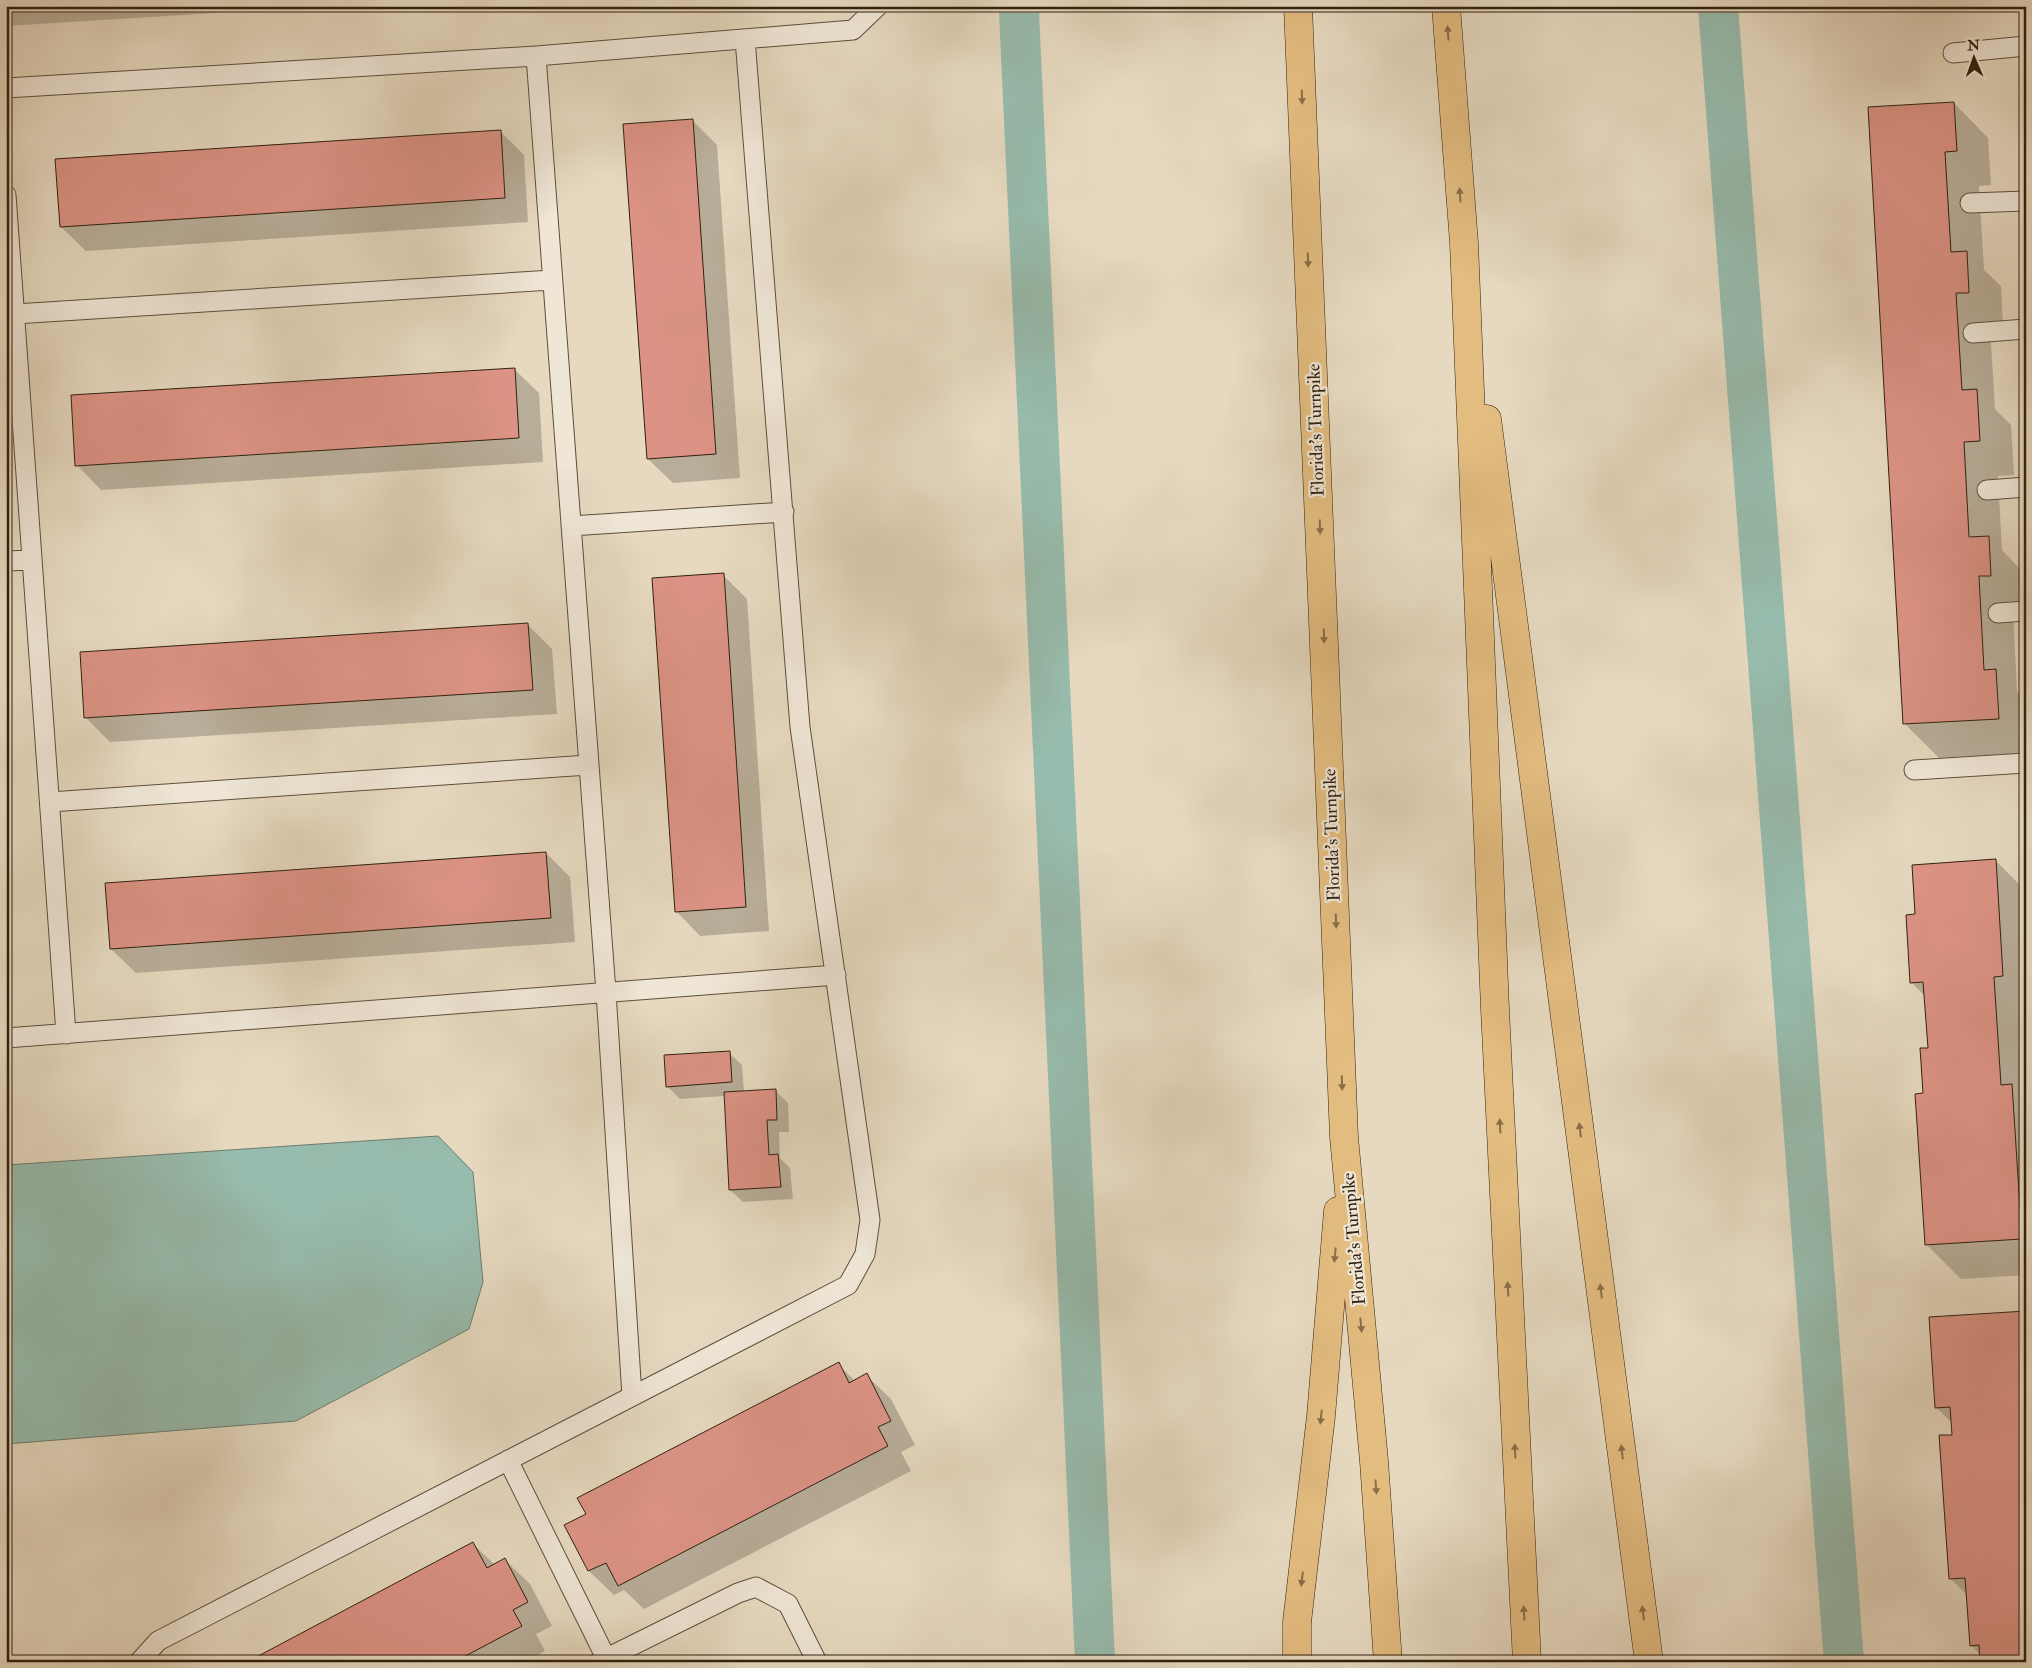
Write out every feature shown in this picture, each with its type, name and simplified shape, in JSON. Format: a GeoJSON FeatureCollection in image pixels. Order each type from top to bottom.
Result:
{"type":"FeatureCollection","features":[{"type":"Feature","properties":{"kind":"highway","name":"Florida's Turnpike"},"geometry":{"type":"LineString","coordinates":[[1298,6],[1344,1137],[1374,1461],[1388,1662]]}},
{"type":"Feature","properties":{"kind":"highway"},"geometry":{"type":"LineString","coordinates":[[1446,6],[1464,243],[1514,1433],[1527,1662]]}},
{"type":"Feature","properties":{"kind":"highway"},"geometry":{"type":"LineString","coordinates":[[1464,243],[1649,1662]]}},
{"type":"Feature","properties":{"kind":"highway"},"geometry":{"type":"LineString","coordinates":[[1297,1662],[1297,1622],[1321,1416],[1344,1137]]}},
{"type":"Feature","properties":{"kind":"lane"},"geometry":{"type":"LineString","coordinates":[[6,88],[536,56],[853,30],[878,6]]}},
{"type":"Feature","properties":{"kind":"lane"},"geometry":{"type":"LineString","coordinates":[[139,1662],[158,1641],[848,1285],[865,1254],[870,1220],[800,727],[745,39]]}},
{"type":"Feature","properties":{"kind":"lane"},"geometry":{"type":"LineString","coordinates":[[1953,53],[2026,46]]}},
{"type":"Feature","properties":{"kind":"lane"},"geometry":{"type":"LineString","coordinates":[[536,56],[606,992],[632,1396]]}},
{"type":"Feature","properties":{"kind":"lane"},"geometry":{"type":"LineString","coordinates":[[6,195],[66,1034]]}},
{"type":"Feature","properties":{"kind":"lane"},"geometry":{"type":"LineString","coordinates":[[1970,203],[2026,200]]}},
{"type":"Feature","properties":{"kind":"lane"},"geometry":{"type":"LineString","coordinates":[[15,314],[552,280]]}},
{"type":"Feature","properties":{"kind":"lane"},"geometry":{"type":"LineString","coordinates":[[1974,333],[2026,329]]}},
{"type":"Feature","properties":{"kind":"lane"},"geometry":{"type":"LineString","coordinates":[[1987,490],[2026,488]]}},
{"type":"Feature","properties":{"kind":"lane"},"geometry":{"type":"LineString","coordinates":[[571,526],[784,512]]}},
{"type":"Feature","properties":{"kind":"lane"},"geometry":{"type":"LineString","coordinates":[[6,561],[32,560]]}},
{"type":"Feature","properties":{"kind":"lane"},"geometry":{"type":"LineString","coordinates":[[1998,613],[2026,611]]}},
{"type":"Feature","properties":{"kind":"lane"},"geometry":{"type":"LineString","coordinates":[[1914,770],[2026,762]]}},
{"type":"Feature","properties":{"kind":"lane"},"geometry":{"type":"LineString","coordinates":[[50,802],[588,766]]}},
{"type":"Feature","properties":{"kind":"lane"},"geometry":{"type":"LineString","coordinates":[[6,1038],[836,975]]}},
{"type":"Feature","properties":{"kind":"lane"},"geometry":{"type":"LineString","coordinates":[[508,1460],[603,1660],[738,1593],[756,1587],[788,1604],[817,1662]]}},
{"type":"Feature","properties":{"kind":"shaded area"},"geometry":{"type":"Polygon","coordinates":[[[438,1136],[473,1172],[483,1282],[469,1329],[296,1421],[6,1444],[6,1165],[438,1136]]]}},
{"type":"Feature","properties":{"kind":"building"},"geometry":{"type":"Polygon","coordinates":[[[1954,102],[1957,151],[1945,152],[1951,252],[1967,251],[1969,293],[1956,293],[1962,390],[1977,389],[1980,441],[1964,442],[1969,537],[1989,536],[1991,576],[1979,576],[1984,670],[1996,669],[1999,719],[1903,724],[1868,107],[1954,102]]]}},
{"type":"Feature","properties":{"kind":"building"},"geometry":{"type":"Polygon","coordinates":[[[693,119],[716,454],[647,459],[623,124],[693,119]]]}},
{"type":"Feature","properties":{"kind":"building"},"geometry":{"type":"Polygon","coordinates":[[[501,130],[505,198],[60,227],[55,159],[501,130]]]}},
{"type":"Feature","properties":{"kind":"building"},"geometry":{"type":"Polygon","coordinates":[[[515,368],[519,438],[75,466],[71,395],[515,368]]]}},
{"type":"Feature","properties":{"kind":"building"},"geometry":{"type":"Polygon","coordinates":[[[724,573],[746,907],[675,912],[652,578],[724,573]]]}},
{"type":"Feature","properties":{"kind":"building"},"geometry":{"type":"Polygon","coordinates":[[[528,623],[533,690],[84,718],[80,652],[528,623]]]}},
{"type":"Feature","properties":{"kind":"building"},"geometry":{"type":"Polygon","coordinates":[[[546,852],[551,918],[110,949],[105,883],[546,852]]]}},
{"type":"Feature","properties":{"kind":"building"},"geometry":{"type":"Polygon","coordinates":[[[1996,859],[2003,976],[1994,977],[2001,1085],[2012,1084],[2022,1239],[1925,1245],[1915,1094],[1923,1093],[1920,1048],[1928,1048],[1923,982],[1910,983],[1906,915],[1915,914],[1912,865],[1996,859]]]}},
{"type":"Feature","properties":{"kind":"building"},"geometry":{"type":"Polygon","coordinates":[[[730,1051],[732,1082],[666,1087],[664,1055],[730,1051]]]}},
{"type":"Feature","properties":{"kind":"building"},"geometry":{"type":"Polygon","coordinates":[[[776,1089],[777,1120],[767,1120],[769,1155],[778,1154],[781,1187],[729,1190],[724,1092],[776,1089]]]}},
{"type":"Feature","properties":{"kind":"building"},"geometry":{"type":"Polygon","coordinates":[[[2026,1311],[2026,1662],[1980,1662],[1979,1645],[1970,1646],[1965,1578],[1949,1579],[1939,1435],[1952,1435],[1950,1407],[1935,1408],[1929,1317],[2026,1311]]]}},
{"type":"Feature","properties":{"kind":"building"},"geometry":{"type":"Polygon","coordinates":[[[839,1362],[849,1383],[867,1373],[891,1421],[878,1427],[888,1446],[618,1586],[606,1563],[588,1571],[564,1525],[586,1514],[577,1498],[839,1362]]]}},
{"type":"Feature","properties":{"kind":"building"},"geometry":{"type":"Polygon","coordinates":[[[473,1542],[487,1568],[505,1558],[528,1602],[513,1610],[522,1626],[454,1662],[247,1662],[473,1542]]]}},
{"type":"Feature","properties":{"kind":"waterway"},"geometry":{"type":"LineString","coordinates":[[1021,6],[1019,12],[1095,1662]]}},
{"type":"Feature","properties":{"kind":"waterway"},"geometry":{"type":"LineString","coordinates":[[1718,6],[1844,1662]]}}]}
